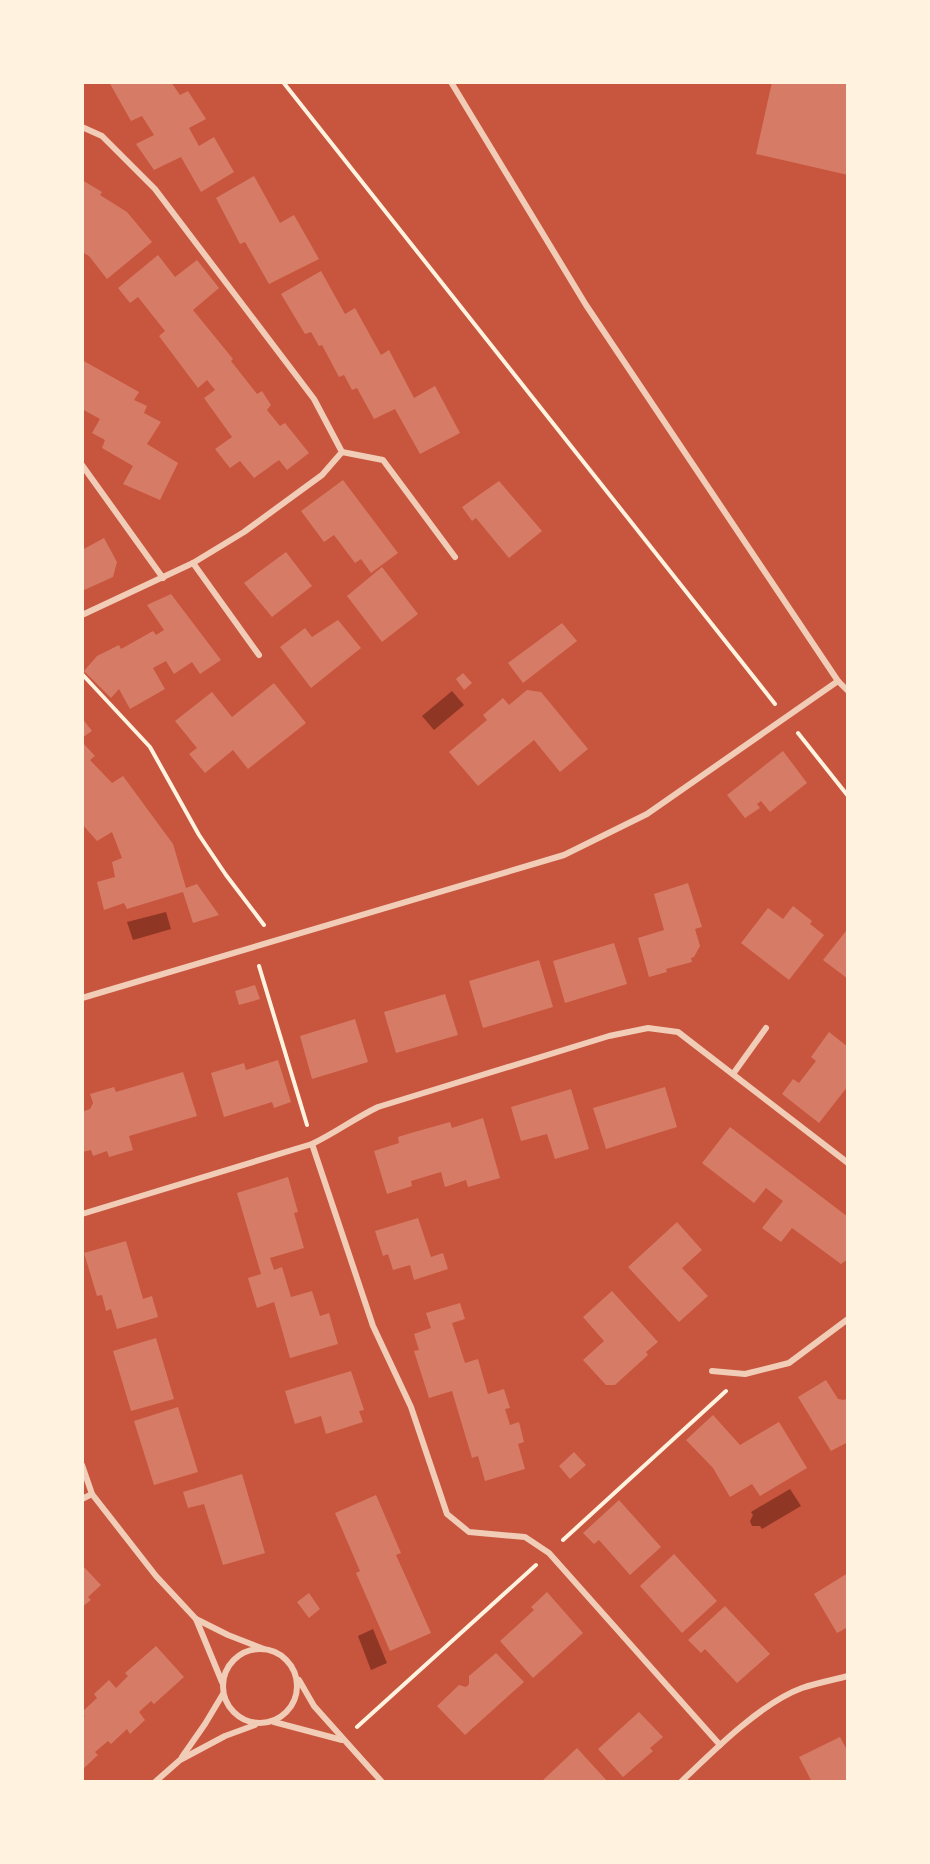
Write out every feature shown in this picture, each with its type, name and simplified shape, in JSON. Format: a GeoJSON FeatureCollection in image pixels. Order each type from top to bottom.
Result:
{"type":"FeatureCollection","features":[{"type":"Feature","properties":{"kind":"street"},"geometry":{"type":"LineString","coordinates":[[451,82],[586,305],[838,681],[848,691]]}},
{"type":"Feature","properties":{"kind":"street"},"geometry":{"type":"LineString","coordinates":[[82,127],[102,136],[155,189],[314,399],[342,452]]}},
{"type":"Feature","properties":{"kind":"street"},"geometry":{"type":"LineString","coordinates":[[342,452],[383,460],[454,557]]}},
{"type":"Feature","properties":{"kind":"street"},"geometry":{"type":"LineString","coordinates":[[82,615],[193,563],[244,532],[322,475],[342,452]]}},
{"type":"Feature","properties":{"kind":"street"},"geometry":{"type":"LineString","coordinates":[[82,465],[163,578]]}},
{"type":"Feature","properties":{"kind":"street"},"geometry":{"type":"LineString","coordinates":[[193,563],[259,655]]}},
{"type":"Feature","properties":{"kind":"street"},"geometry":{"type":"LineString","coordinates":[[82,998],[564,855],[647,814],[838,681]]}},
{"type":"Feature","properties":{"kind":"street"},"geometry":{"type":"LineString","coordinates":[[82,1214],[312,1144],[378,1107],[609,1036],[648,1028],[678,1032],[848,1163]]}},
{"type":"Feature","properties":{"kind":"street"},"geometry":{"type":"LineString","coordinates":[[733,1074],[766,1028]]}},
{"type":"Feature","properties":{"kind":"street"},"geometry":{"type":"LineString","coordinates":[[312,1144],[373,1326],[411,1407],[447,1514],[469,1532],[525,1537],[549,1553],[720,1745]]}},
{"type":"Feature","properties":{"kind":"street"},"geometry":{"type":"LineString","coordinates":[[712,1371],[745,1374],[789,1363],[848,1318]]}},
{"type":"Feature","properties":{"kind":"street"},"geometry":{"type":"LineString","coordinates":[[82,1465],[92,1494],[156,1576],[196,1619],[228,1635],[275,1652],[285,1658],[293,1667],[314,1706],[382,1782]]}},
{"type":"Feature","properties":{"kind":"street"},"geometry":{"type":"LineString","coordinates":[[82,1499],[92,1494]]}},
{"type":"Feature","properties":{"kind":"street"},"geometry":{"type":"LineString","coordinates":[[196,1619],[222,1683],[227,1705],[245,1721],[256,1724]]}},
{"type":"Feature","properties":{"kind":"street"},"geometry":{"type":"LineString","coordinates":[[222,1683],[225,1671],[239,1655],[250,1650],[264,1649]]}},
{"type":"Feature","properties":{"kind":"street"},"geometry":{"type":"LineString","coordinates":[[681,1782],[720,1745],[775,1701],[802,1688],[848,1677]]}},
{"type":"Feature","properties":{"kind":"street"},"geometry":{"type":"LineString","coordinates":[[155,1782],[180,1760],[225,1736],[256,1724],[279,1719],[295,1701],[298,1690],[297,1678]]}},
{"type":"Feature","properties":{"kind":"street"},"geometry":{"type":"LineString","coordinates":[[180,1760],[223,1694]]}},
{"type":"Feature","properties":{"kind":"street"},"geometry":{"type":"LineString","coordinates":[[271,1722],[343,1740]]}},
{"type":"Feature","properties":{"kind":"path"},"geometry":{"type":"LineString","coordinates":[[283,82],[848,796]]}},
{"type":"Feature","properties":{"kind":"path"},"geometry":{"type":"LineString","coordinates":[[82,674],[150,747],[199,835],[226,875],[277,941]]}},
{"type":"Feature","properties":{"kind":"path"},"geometry":{"type":"LineString","coordinates":[[254,948],[312,1144]]}},
{"type":"Feature","properties":{"kind":"shaded area"},"geometry":{"type":"Polygon","coordinates":[[[452,691],[464,705],[434,730],[422,716],[452,691]]]}},
{"type":"Feature","properties":{"kind":"shaded area"},"geometry":{"type":"Polygon","coordinates":[[[166,912],[171,929],[133,940],[127,922],[166,912]]]}},
{"type":"Feature","properties":{"kind":"shaded area"},"geometry":{"type":"Polygon","coordinates":[[[790,1489],[801,1506],[762,1529],[760,1526],[752,1526],[751,1512],[790,1489]]]}},
{"type":"Feature","properties":{"kind":"shaded area"},"geometry":{"type":"Polygon","coordinates":[[[373,1629],[387,1663],[371,1670],[358,1636],[373,1629]]]}},
{"type":"Feature","properties":{"kind":"building"},"geometry":{"type":"Polygon","coordinates":[[[109,82],[171,82],[180,95],[188,91],[206,119],[189,128],[199,146],[214,137],[234,172],[201,192],[181,157],[154,170],[136,144],[154,135],[142,116],[131,121],[109,82]]]}},
{"type":"Feature","properties":{"kind":"building"},"geometry":{"type":"Polygon","coordinates":[[[772,82],[848,82],[848,175],[756,154],[772,82]]]}},
{"type":"Feature","properties":{"kind":"building"},"geometry":{"type":"Polygon","coordinates":[[[254,176],[280,223],[294,215],[319,259],[269,284],[245,242],[240,244],[216,198],[254,176]]]}},
{"type":"Feature","properties":{"kind":"building"},"geometry":{"type":"Polygon","coordinates":[[[82,180],[102,192],[100,195],[127,212],[152,242],[107,279],[89,256],[82,252],[82,180]]]}},
{"type":"Feature","properties":{"kind":"building"},"geometry":{"type":"Polygon","coordinates":[[[158,255],[175,277],[197,260],[219,288],[193,310],[233,359],[231,361],[257,394],[262,391],[271,405],[267,410],[280,426],[285,423],[309,453],[287,470],[279,460],[254,478],[240,461],[230,468],[215,449],[232,437],[204,398],[215,390],[207,380],[198,388],[159,336],[165,331],[138,297],[130,303],[118,288],[158,255]]]}},
{"type":"Feature","properties":{"kind":"building"},"geometry":{"type":"Polygon","coordinates":[[[321,271],[345,314],[355,308],[381,355],[389,350],[414,398],[435,386],[460,433],[420,454],[395,409],[374,419],[357,388],[352,390],[344,375],[339,377],[322,345],[319,346],[311,332],[305,334],[281,294],[321,271]]]}},
{"type":"Feature","properties":{"kind":"building"},"geometry":{"type":"Polygon","coordinates":[[[82,360],[139,392],[134,400],[147,406],[144,413],[161,422],[147,444],[178,463],[160,500],[123,484],[133,466],[102,448],[105,440],[92,433],[100,419],[82,409],[82,360]]]}},
{"type":"Feature","properties":{"kind":"building"},"geometry":{"type":"Polygon","coordinates":[[[343,480],[398,553],[371,573],[361,559],[355,563],[334,535],[324,542],[301,511],[343,480]]]}},
{"type":"Feature","properties":{"kind":"building"},"geometry":{"type":"Polygon","coordinates":[[[499,481],[542,531],[509,558],[476,518],[472,521],[462,507],[499,481]]]}},
{"type":"Feature","properties":{"kind":"building"},"geometry":{"type":"Polygon","coordinates":[[[104,538],[117,562],[113,577],[82,591],[82,550],[104,538]]]}},
{"type":"Feature","properties":{"kind":"building"},"geometry":{"type":"Polygon","coordinates":[[[286,552],[312,586],[272,617],[244,583],[286,552]]]}},
{"type":"Feature","properties":{"kind":"building"},"geometry":{"type":"Polygon","coordinates":[[[382,567],[418,614],[382,642],[347,596],[382,567]]]}},
{"type":"Feature","properties":{"kind":"building"},"geometry":{"type":"Polygon","coordinates":[[[171,594],[221,660],[200,674],[192,662],[174,674],[166,661],[153,668],[165,689],[130,709],[119,689],[111,698],[84,671],[97,656],[119,645],[121,649],[153,631],[156,635],[164,630],[147,605],[171,594]]]}},
{"type":"Feature","properties":{"kind":"building"},"geometry":{"type":"Polygon","coordinates":[[[338,620],[361,648],[311,688],[280,647],[305,628],[312,637],[338,620]]]}},
{"type":"Feature","properties":{"kind":"building"},"geometry":{"type":"Polygon","coordinates":[[[562,623],[577,641],[523,683],[508,663],[562,623]]]}},
{"type":"Feature","properties":{"kind":"building"},"geometry":{"type":"Polygon","coordinates":[[[463,673],[472,683],[464,690],[456,679],[463,673]]]}},
{"type":"Feature","properties":{"kind":"building"},"geometry":{"type":"Polygon","coordinates":[[[274,683],[306,723],[248,769],[233,750],[205,773],[189,754],[197,748],[175,721],[212,692],[232,717],[274,683]]]}},
{"type":"Feature","properties":{"kind":"building"},"geometry":{"type":"Polygon","coordinates":[[[527,690],[541,692],[588,749],[560,772],[534,740],[478,786],[449,752],[487,720],[483,715],[503,698],[509,705],[527,690]]]}},
{"type":"Feature","properties":{"kind":"building"},"geometry":{"type":"Polygon","coordinates":[[[82,718],[92,731],[82,738],[82,718]]]}},
{"type":"Feature","properties":{"kind":"building"},"geometry":{"type":"Polygon","coordinates":[[[82,742],[95,756],[90,760],[112,783],[123,776],[173,844],[186,888],[197,884],[219,915],[193,923],[183,892],[127,909],[124,903],[104,910],[97,882],[115,877],[112,862],[122,858],[112,832],[97,841],[82,824],[82,742]]]}},
{"type":"Feature","properties":{"kind":"building"},"geometry":{"type":"Polygon","coordinates":[[[783,751],[807,783],[770,812],[761,801],[757,804],[760,808],[745,818],[727,795],[783,751]]]}},
{"type":"Feature","properties":{"kind":"building"},"geometry":{"type":"Polygon","coordinates":[[[688,883],[702,927],[695,929],[700,946],[691,958],[692,962],[666,969],[667,972],[649,977],[638,938],[664,930],[654,894],[688,883]]]}},
{"type":"Feature","properties":{"kind":"building"},"geometry":{"type":"Polygon","coordinates":[[[793,906],[812,921],[810,924],[824,935],[789,980],[741,943],[768,908],[783,919],[793,906]]]}},
{"type":"Feature","properties":{"kind":"building"},"geometry":{"type":"Polygon","coordinates":[[[846,931],[848,932],[848,979],[823,960],[846,931]]]}},
{"type":"Feature","properties":{"kind":"building"},"geometry":{"type":"Polygon","coordinates":[[[614,943],[627,984],[565,1003],[553,961],[614,943]]]}},
{"type":"Feature","properties":{"kind":"building"},"geometry":{"type":"Polygon","coordinates":[[[539,960],[553,1007],[483,1028],[469,981],[539,960]]]}},
{"type":"Feature","properties":{"kind":"building"},"geometry":{"type":"Polygon","coordinates":[[[255,985],[260,999],[239,1005],[235,991],[255,985]]]}},
{"type":"Feature","properties":{"kind":"building"},"geometry":{"type":"Polygon","coordinates":[[[445,994],[458,1035],[396,1053],[384,1012],[445,994]]]}},
{"type":"Feature","properties":{"kind":"building"},"geometry":{"type":"Polygon","coordinates":[[[355,1019],[368,1062],[312,1079],[300,1036],[355,1019]]]}},
{"type":"Feature","properties":{"kind":"building"},"geometry":{"type":"Polygon","coordinates":[[[829,1032],[848,1047],[848,1086],[819,1123],[782,1094],[793,1079],[799,1083],[816,1061],[811,1057],[829,1032]]]}},
{"type":"Feature","properties":{"kind":"building"},"geometry":{"type":"Polygon","coordinates":[[[278,1060],[291,1102],[274,1108],[272,1102],[224,1117],[211,1073],[244,1063],[246,1070],[278,1060]]]}},
{"type":"Feature","properties":{"kind":"building"},"geometry":{"type":"Polygon","coordinates":[[[183,1072],[197,1116],[129,1136],[133,1150],[109,1157],[107,1151],[93,1156],[91,1150],[82,1152],[82,1112],[90,1109],[93,1103],[90,1094],[114,1087],[116,1092],[183,1072]]]}},
{"type":"Feature","properties":{"kind":"building"},"geometry":{"type":"Polygon","coordinates":[[[665,1087],[677,1127],[606,1149],[593,1108],[665,1087]]]}},
{"type":"Feature","properties":{"kind":"building"},"geometry":{"type":"Polygon","coordinates":[[[571,1089],[589,1149],[555,1159],[547,1134],[521,1141],[511,1107],[571,1089]]]}},
{"type":"Feature","properties":{"kind":"building"},"geometry":{"type":"Polygon","coordinates":[[[483,1118],[500,1178],[468,1187],[466,1180],[445,1187],[441,1172],[411,1181],[412,1186],[387,1194],[374,1151],[399,1143],[398,1137],[411,1133],[450,1122],[452,1128],[483,1118]]]}},
{"type":"Feature","properties":{"kind":"building"},"geometry":{"type":"Polygon","coordinates":[[[730,1127],[848,1217],[848,1259],[841,1264],[792,1228],[781,1242],[762,1228],[783,1201],[766,1188],[754,1203],[702,1163],[730,1127]]]}},
{"type":"Feature","properties":{"kind":"building"},"geometry":{"type":"Polygon","coordinates":[[[288,1177],[298,1212],[294,1213],[304,1248],[270,1258],[274,1270],[282,1267],[291,1297],[312,1291],[320,1316],[329,1313],[338,1344],[290,1358],[274,1302],[257,1308],[248,1278],[261,1274],[237,1193],[288,1177]]]}},
{"type":"Feature","properties":{"kind":"building"},"geometry":{"type":"Polygon","coordinates":[[[418,1218],[431,1257],[443,1253],[448,1269],[414,1280],[410,1265],[393,1270],[388,1254],[383,1256],[375,1231],[418,1218]]]}},
{"type":"Feature","properties":{"kind":"building"},"geometry":{"type":"Polygon","coordinates":[[[677,1222],[702,1250],[682,1268],[708,1296],[679,1322],[628,1267],[677,1222]]]}},
{"type":"Feature","properties":{"kind":"building"},"geometry":{"type":"Polygon","coordinates":[[[126,1241],[143,1299],[152,1296],[158,1317],[117,1329],[111,1309],[106,1311],[102,1295],[97,1296],[84,1253],[126,1241]]]}},
{"type":"Feature","properties":{"kind":"building"},"geometry":{"type":"Polygon","coordinates":[[[612,1291],[658,1342],[646,1352],[648,1355],[615,1385],[606,1385],[583,1360],[604,1341],[583,1317],[612,1291]]]}},
{"type":"Feature","properties":{"kind":"building"},"geometry":{"type":"Polygon","coordinates":[[[460,1303],[465,1319],[452,1323],[465,1363],[478,1359],[488,1394],[504,1389],[510,1408],[505,1409],[510,1425],[519,1422],[524,1442],[518,1444],[525,1469],[485,1481],[478,1456],[472,1458],[452,1391],[429,1398],[414,1351],[419,1350],[414,1334],[431,1328],[426,1313],[460,1303]]]}},
{"type":"Feature","properties":{"kind":"building"},"geometry":{"type":"Polygon","coordinates":[[[156,1338],[174,1399],[131,1411],[113,1351],[156,1338]]]}},
{"type":"Feature","properties":{"kind":"building"},"geometry":{"type":"Polygon","coordinates":[[[351,1371],[364,1410],[359,1411],[363,1422],[326,1434],[321,1416],[295,1424],[285,1391],[351,1371]]]}},
{"type":"Feature","properties":{"kind":"building"},"geometry":{"type":"Polygon","coordinates":[[[826,1380],[838,1399],[848,1398],[848,1442],[831,1451],[798,1397],[826,1380]]]}},
{"type":"Feature","properties":{"kind":"building"},"geometry":{"type":"Polygon","coordinates":[[[178,1407],[198,1472],[154,1485],[134,1421],[178,1407]]]}},
{"type":"Feature","properties":{"kind":"building"},"geometry":{"type":"Polygon","coordinates":[[[713,1415],[740,1445],[779,1422],[807,1468],[760,1496],[752,1484],[730,1497],[713,1468],[686,1440],[713,1415]]]}},
{"type":"Feature","properties":{"kind":"building"},"geometry":{"type":"Polygon","coordinates":[[[574,1452],[586,1465],[570,1479],[559,1466],[574,1452]]]}},
{"type":"Feature","properties":{"kind":"building"},"geometry":{"type":"Polygon","coordinates":[[[242,1474],[265,1553],[223,1565],[204,1504],[188,1508],[183,1492],[242,1474]]]}},
{"type":"Feature","properties":{"kind":"building"},"geometry":{"type":"Polygon","coordinates":[[[376,1495],[401,1553],[396,1555],[431,1633],[390,1651],[356,1573],[360,1571],[335,1513],[376,1495]]]}},
{"type":"Feature","properties":{"kind":"building"},"geometry":{"type":"Polygon","coordinates":[[[619,1500],[661,1547],[630,1575],[599,1540],[594,1544],[583,1533],[619,1500]]]}},
{"type":"Feature","properties":{"kind":"building"},"geometry":{"type":"Polygon","coordinates":[[[674,1554],[717,1601],[682,1633],[640,1586],[674,1554]]]}},
{"type":"Feature","properties":{"kind":"building"},"geometry":{"type":"Polygon","coordinates":[[[82,1565],[101,1585],[88,1597],[91,1600],[82,1607],[82,1565]]]}},
{"type":"Feature","properties":{"kind":"building"},"geometry":{"type":"Polygon","coordinates":[[[848,1573],[848,1627],[837,1633],[814,1594],[848,1573]]]}},
{"type":"Feature","properties":{"kind":"building"},"geometry":{"type":"Polygon","coordinates":[[[547,1592],[583,1633],[533,1678],[500,1641],[534,1610],[531,1607],[547,1592]]]}},
{"type":"Feature","properties":{"kind":"building"},"geometry":{"type":"Polygon","coordinates":[[[309,1593],[320,1609],[309,1618],[297,1602],[309,1593]]]}},
{"type":"Feature","properties":{"kind":"building"},"geometry":{"type":"Polygon","coordinates":[[[725,1606],[770,1654],[737,1683],[705,1649],[701,1653],[688,1640],[725,1606]]]}},
{"type":"Feature","properties":{"kind":"building"},"geometry":{"type":"Polygon","coordinates":[[[156,1646],[184,1677],[154,1704],[151,1701],[139,1712],[145,1720],[130,1734],[127,1729],[111,1744],[108,1741],[95,1752],[98,1755],[82,1770],[82,1718],[85,1716],[82,1712],[97,1698],[94,1694],[109,1680],[116,1688],[128,1676],[125,1673],[156,1646]]]}},
{"type":"Feature","properties":{"kind":"building"},"geometry":{"type":"Polygon","coordinates":[[[496,1653],[524,1682],[465,1735],[437,1706],[459,1685],[466,1687],[469,1684],[469,1676],[496,1653]]]}},
{"type":"Feature","properties":{"kind":"building"},"geometry":{"type":"Polygon","coordinates":[[[639,1712],[663,1737],[650,1748],[653,1751],[623,1777],[598,1749],[639,1712]]]}},
{"type":"Feature","properties":{"kind":"building"},"geometry":{"type":"Polygon","coordinates":[[[840,1737],[848,1752],[848,1782],[812,1782],[799,1757],[840,1737]]]}},
{"type":"Feature","properties":{"kind":"building"},"geometry":{"type":"Polygon","coordinates":[[[577,1748],[608,1782],[541,1782],[577,1748]]]}}]}
